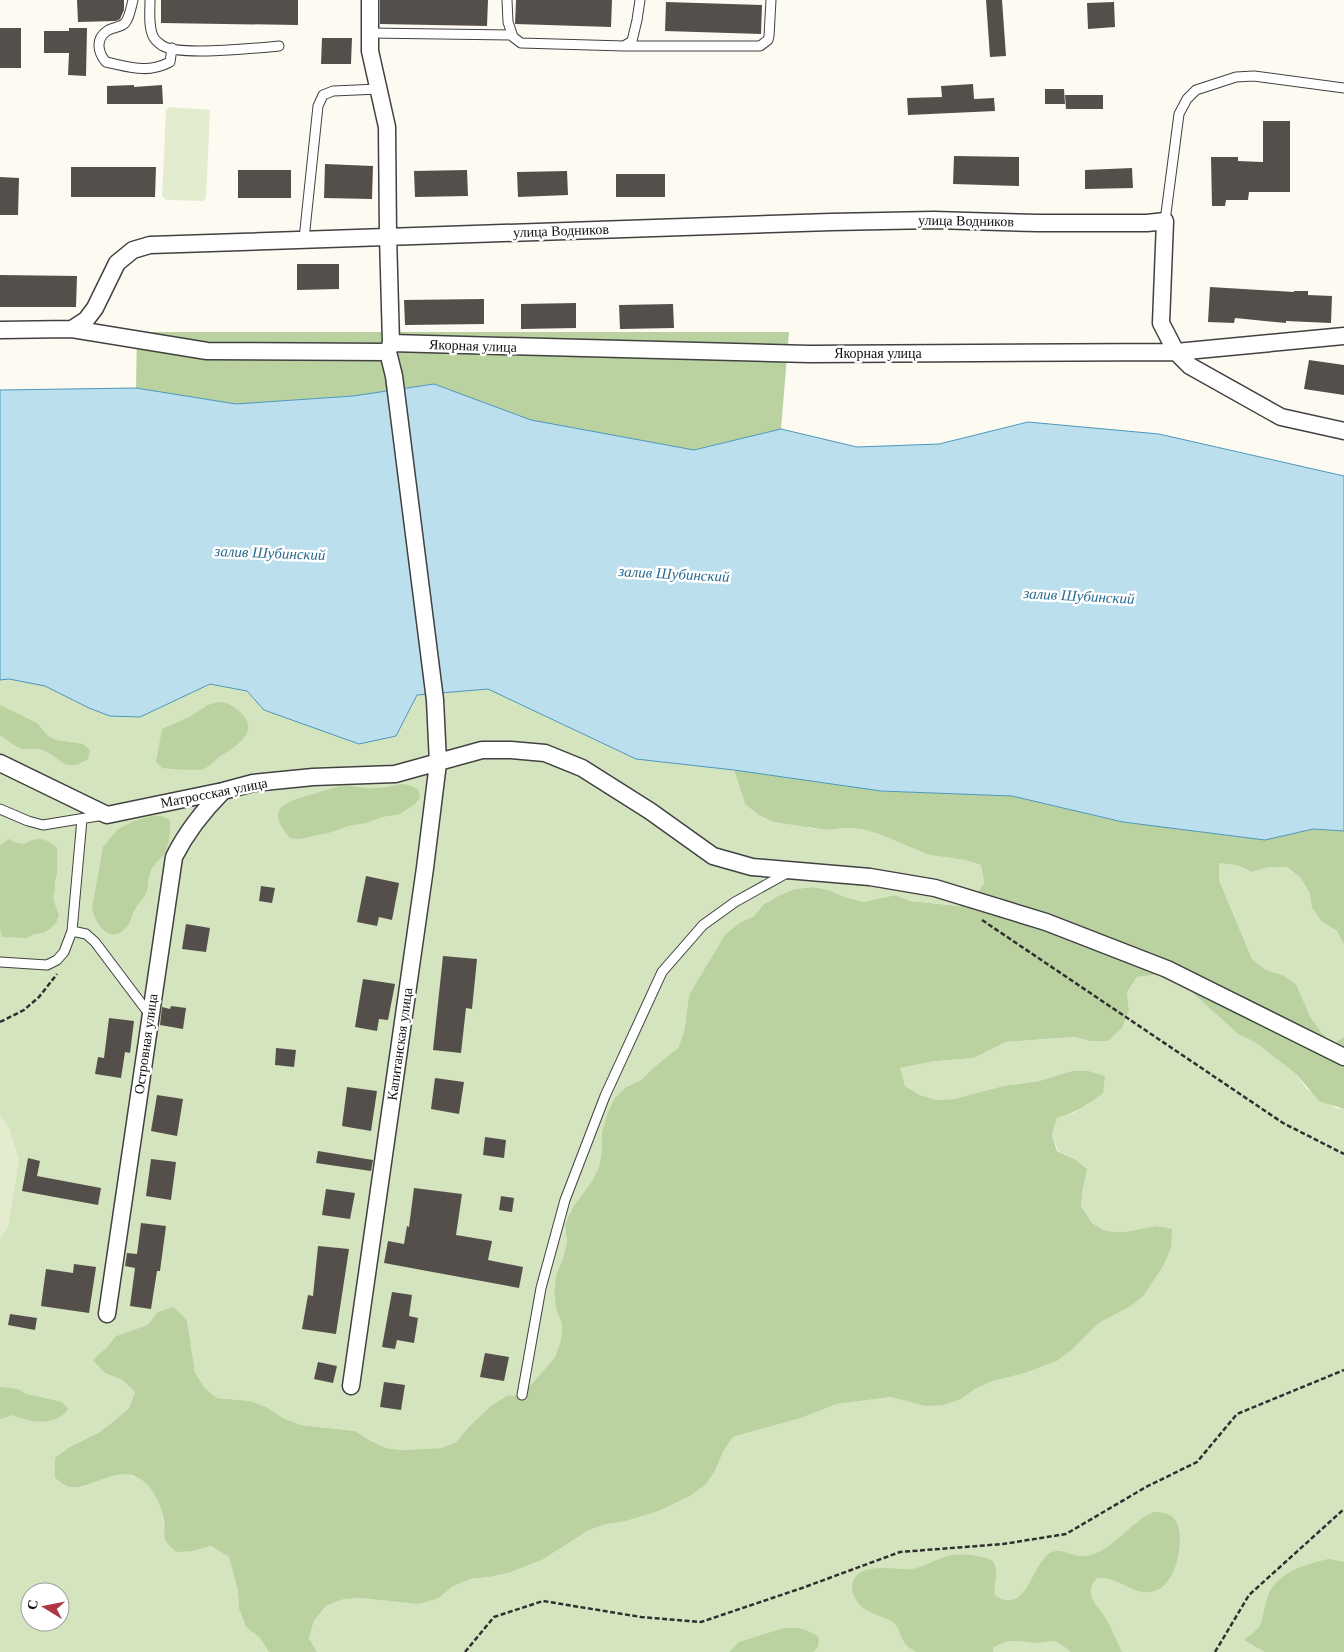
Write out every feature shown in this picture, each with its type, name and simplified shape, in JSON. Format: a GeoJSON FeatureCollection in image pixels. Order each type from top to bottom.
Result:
{"type":"FeatureCollection","features":[{"type":"Feature","properties":{"kind":"street","name":"Капитанская улица"},"geometry":{"type":"LineString","coordinates":[[351,1386],[426,868],[438,762],[435,700],[390,347],[388,126],[370,51],[370,0]]}},
{"type":"Feature","properties":{"kind":"street","name":"улица Водников"},"geometry":{"type":"LineString","coordinates":[[72,330],[91,314],[117,263],[132,250],[150,245],[925,220],[1147,223],[1166,220]]}},
{"type":"Feature","properties":{"kind":"street"},"geometry":{"type":"LineString","coordinates":[[1166,220],[1161,323],[1176,352],[1190,366],[1281,417],[1344,431]]}},
{"type":"Feature","properties":{"kind":"street"},"geometry":{"type":"LineString","coordinates":[[0,330],[72,330]]}},
{"type":"Feature","properties":{"kind":"street","name":"Якорная улица"},"geometry":{"type":"LineString","coordinates":[[72,330],[207,351],[390,347],[809,354],[1176,352],[1344,336]]}},
{"type":"Feature","properties":{"kind":"street","name":"Матросская улица"},"geometry":{"type":"LineString","coordinates":[[107,815],[254,783],[313,777],[395,774],[482,750],[544,753],[582,768],[650,811],[713,856],[752,867],[870,877],[935,888],[1046,922],[1167,969],[1344,1057]]}},
{"type":"Feature","properties":{"kind":"street"},"geometry":{"type":"LineString","coordinates":[[0,763],[107,815]]}},
{"type":"Feature","properties":{"kind":"street","name":"Островная улица"},"geometry":{"type":"LineString","coordinates":[[107,1314],[174,857],[183,838],[202,813],[224,791]]}},
{"type":"Feature","properties":{"kind":"lane"},"geometry":{"type":"LineString","coordinates":[[133,0],[127,21],[123,25],[106,31],[99,42],[99,54],[106,62],[142,69],[158,68],[170,62],[172,48]]}},
{"type":"Feature","properties":{"kind":"lane"},"geometry":{"type":"LineString","coordinates":[[150,0],[154,38],[163,47],[184,50],[240,50],[279,46]]}},
{"type":"Feature","properties":{"kind":"lane"},"geometry":{"type":"LineString","coordinates":[[507,0],[508,22],[512,37],[521,43],[624,46],[760,46],[768,40],[769,36],[771,0]]}},
{"type":"Feature","properties":{"kind":"lane"},"geometry":{"type":"LineString","coordinates":[[624,46],[632,41],[640,0]]}},
{"type":"Feature","properties":{"kind":"lane"},"geometry":{"type":"LineString","coordinates":[[370,32],[512,35]]}},
{"type":"Feature","properties":{"kind":"lane"},"geometry":{"type":"LineString","coordinates":[[1166,220],[1179,114],[1187,99],[1196,90],[1236,77],[1254,76],[1344,88]]}},
{"type":"Feature","properties":{"kind":"lane"},"geometry":{"type":"LineString","coordinates":[[304,239],[318,106],[323,95],[333,91],[378,89]]}},
{"type":"Feature","properties":{"kind":"lane"},"geometry":{"type":"LineString","coordinates":[[0,809],[43,825],[107,815]]}},
{"type":"Feature","properties":{"kind":"lane"},"geometry":{"type":"LineString","coordinates":[[0,962],[47,965],[64,952],[72,931],[82,819]]}},
{"type":"Feature","properties":{"kind":"lane"},"geometry":{"type":"LineString","coordinates":[[522,1395],[541,1288],[565,1200],[605,1096],[662,972],[704,925],[735,902],[789,871]]}},
{"type":"Feature","properties":{"kind":"lane"},"geometry":{"type":"LineString","coordinates":[[72,931],[86,934],[95,942],[150,1015]]}},
{"type":"Feature","properties":{"kind":"path"},"geometry":{"type":"LineString","coordinates":[[976,916],[1283,1122],[1344,1154]]}},
{"type":"Feature","properties":{"kind":"path"},"geometry":{"type":"LineString","coordinates":[[0,1022],[24,1010],[39,997],[57,974],[64,952]]}},
{"type":"Feature","properties":{"kind":"path"},"geometry":{"type":"LineString","coordinates":[[465,1652],[494,1617],[543,1601],[641,1617],[701,1622],[900,1552],[1003,1544],[1066,1534],[1146,1487],[1198,1462],[1237,1414],[1344,1370]]}},
{"type":"Feature","properties":{"kind":"path"},"geometry":{"type":"LineString","coordinates":[[1215,1652],[1249,1595],[1344,1510]]}},
{"type":"Feature","properties":{"kind":"green space"},"geometry":{"type":"Polygon","coordinates":[[[170,107],[210,110],[206,198],[203,201],[166,200],[162,196],[166,110],[170,107]]]}},
{"type":"Feature","properties":{"kind":"green space"},"geometry":{"type":"Polygon","coordinates":[[[137,332],[789,332],[781,429],[694,450],[531,420],[434,384],[353,396],[236,404],[136,388],[137,332]]]}},
{"type":"Feature","properties":{"kind":"green space"},"geometry":{"type":"Polygon","coordinates":[[[9,679],[46,686],[89,708],[140,717],[210,684],[247,691],[264,710],[396,736],[417,695],[488,689],[636,759],[734,770],[745,804],[810,828],[827,830],[862,829],[929,855],[965,860],[981,865],[984,883],[975,897],[959,906],[910,901],[895,895],[863,902],[829,890],[813,887],[795,889],[778,896],[764,904],[754,916],[739,923],[689,995],[684,1032],[678,1048],[641,1080],[626,1087],[602,1132],[602,1150],[599,1167],[592,1181],[573,1207],[565,1224],[567,1242],[556,1275],[554,1292],[556,1309],[562,1323],[561,1340],[555,1357],[522,1395],[467,1429],[456,1442],[441,1448],[402,1450],[386,1448],[355,1431],[301,1425],[251,1401],[217,1398],[204,1387],[195,1372],[187,1320],[158,1312],[147,1325],[116,1336],[94,1360],[105,1373],[122,1380],[135,1392],[129,1408],[100,1432],[68,1448],[55,1478],[68,1487],[74,1488],[122,1473],[141,1479],[149,1485],[159,1501],[162,1511],[165,1539],[193,1551],[211,1546],[229,1557],[238,1592],[239,1609],[246,1627],[260,1638],[269,1652],[0,1652],[0,680],[9,679]]]}},
{"type":"Feature","properties":{"kind":"green space"},"geometry":{"type":"Polygon","coordinates":[[[217,702],[232,706],[246,719],[248,726],[244,738],[204,769],[162,768],[156,762],[162,729],[217,702]]]}},
{"type":"Feature","properties":{"kind":"green space"},"geometry":{"type":"Polygon","coordinates":[[[0,705],[37,723],[48,736],[56,740],[83,744],[90,750],[88,759],[74,765],[68,765],[43,750],[23,749],[13,744],[0,735],[0,705]]]}},
{"type":"Feature","properties":{"kind":"green space"},"geometry":{"type":"Polygon","coordinates":[[[734,770],[881,791],[1012,796],[1123,822],[1265,840],[1313,829],[1344,831],[1344,945],[1337,931],[1322,922],[1312,908],[1309,892],[1300,877],[1286,867],[1269,867],[1252,872],[1236,865],[1219,863],[1219,880],[1252,959],[1266,970],[1283,975],[1296,984],[1311,1018],[1333,1044],[1344,1037],[1344,1109],[1319,1101],[1296,1074],[1256,1043],[1238,1034],[1185,986],[1171,978],[1154,975],[1137,977],[1127,992],[1129,1010],[1122,1028],[1108,1041],[1090,1041],[1074,1037],[1006,1042],[974,1058],[936,1061],[900,1068],[905,1086],[920,1095],[936,1100],[954,1099],[1003,1086],[1039,1081],[1072,1071],[1088,1071],[1105,1076],[1103,1093],[1070,1114],[1057,1118],[1052,1135],[1057,1151],[1074,1159],[1087,1169],[1081,1206],[1092,1223],[1106,1231],[1123,1232],[1156,1226],[1172,1229],[1171,1248],[1163,1266],[1144,1295],[1131,1306],[1099,1323],[1072,1350],[1057,1361],[1025,1373],[990,1382],[975,1389],[961,1399],[943,1405],[924,1406],[891,1397],[837,1404],[801,1418],[733,1437],[706,1484],[690,1496],[659,1511],[589,1530],[542,1560],[508,1573],[470,1579],[452,1587],[439,1598],[419,1604],[362,1598],[344,1599],[326,1606],[314,1621],[309,1638],[317,1652],[269,1652],[260,1638],[246,1627],[239,1609],[238,1592],[229,1557],[211,1546],[193,1551],[176,1552],[165,1539],[164,1522],[159,1502],[148,1485],[141,1479],[123,1474],[73,1488],[66,1486],[55,1478],[55,1458],[68,1448],[100,1432],[114,1421],[129,1408],[135,1392],[122,1380],[105,1373],[93,1360],[116,1336],[147,1325],[158,1312],[173,1307],[187,1320],[195,1372],[204,1387],[217,1398],[251,1401],[301,1425],[355,1431],[386,1448],[402,1450],[441,1448],[456,1442],[492,1405],[507,1396],[522,1395],[555,1357],[561,1340],[562,1324],[556,1309],[554,1292],[556,1275],[567,1242],[565,1224],[573,1207],[592,1181],[599,1167],[602,1150],[602,1132],[614,1099],[626,1087],[641,1080],[678,1048],[684,1032],[689,995],[725,935],[739,923],[754,916],[764,904],[795,889],[813,887],[829,890],[863,902],[895,895],[910,901],[959,906],[975,897],[984,883],[981,865],[965,860],[929,855],[862,829],[827,830],[774,822],[759,815],[745,804],[734,770]]]}},
{"type":"Feature","properties":{"kind":"green space"},"geometry":{"type":"Polygon","coordinates":[[[401,784],[418,789],[420,798],[415,804],[400,814],[299,839],[290,838],[282,828],[279,820],[278,813],[287,804],[330,789],[347,786],[377,788],[401,784]]]}},
{"type":"Feature","properties":{"kind":"green space"},"geometry":{"type":"Polygon","coordinates":[[[152,816],[162,816],[170,820],[167,846],[164,854],[151,870],[146,893],[129,923],[122,931],[111,934],[101,927],[92,908],[103,847],[118,829],[134,821],[152,816]]]}},
{"type":"Feature","properties":{"kind":"green space"},"geometry":{"type":"Polygon","coordinates":[[[9,839],[16,843],[24,844],[32,840],[42,839],[57,848],[57,874],[53,899],[59,915],[56,923],[50,929],[27,938],[2,937],[0,929],[0,845],[9,839]]]}},
{"type":"Feature","properties":{"kind":"green space"},"geometry":{"type":"Polygon","coordinates":[[[1219,862],[1236,865],[1252,872],[1269,867],[1285,867],[1300,877],[1309,892],[1312,908],[1322,922],[1337,931],[1344,945],[1344,1037],[1333,1044],[1311,1018],[1296,984],[1283,975],[1266,970],[1252,959],[1219,880],[1219,862]]]}},
{"type":"Feature","properties":{"kind":"green space"},"geometry":{"type":"Polygon","coordinates":[[[1154,975],[1171,978],[1185,986],[1238,1034],[1256,1043],[1296,1074],[1307,1089],[1336,1108],[1344,1109],[1344,1652],[317,1652],[309,1638],[314,1621],[326,1606],[344,1599],[439,1598],[452,1587],[470,1579],[508,1573],[542,1560],[589,1530],[659,1511],[690,1496],[716,1469],[723,1452],[733,1437],[801,1418],[837,1404],[891,1397],[924,1406],[961,1399],[975,1389],[990,1382],[1025,1373],[1057,1361],[1072,1350],[1099,1323],[1131,1306],[1144,1295],[1156,1226],[1123,1232],[1106,1231],[1092,1223],[1081,1206],[1083,1188],[1074,1159],[1058,1151],[1052,1135],[1057,1118],[1073,1113],[1089,1104],[1072,1071],[1039,1081],[1003,1086],[954,1099],[936,1100],[920,1095],[905,1086],[899,1068],[936,1061],[974,1058],[1006,1042],[1074,1037],[1090,1041],[1129,1010],[1127,992],[1137,977],[1154,975]]]}},
{"type":"Feature","properties":{"kind":"green space"},"geometry":{"type":"Polygon","coordinates":[[[0,1115],[9,1127],[19,1160],[8,1228],[0,1238],[0,1115]]]}},
{"type":"Feature","properties":{"kind":"green space"},"geometry":{"type":"Polygon","coordinates":[[[0,1387],[18,1389],[26,1394],[62,1402],[68,1409],[63,1415],[50,1421],[27,1420],[13,1415],[0,1419],[0,1387]]]}},
{"type":"Feature","properties":{"kind":"green space"},"geometry":{"type":"Polygon","coordinates":[[[1154,1512],[1164,1513],[1173,1517],[1179,1531],[1180,1541],[1177,1561],[1168,1580],[1162,1587],[1148,1592],[1133,1589],[1105,1578],[1097,1578],[1091,1589],[1092,1598],[1107,1620],[1122,1652],[1071,1652],[1054,1641],[1036,1643],[1009,1641],[993,1648],[993,1652],[916,1652],[904,1642],[897,1626],[893,1622],[862,1607],[853,1593],[852,1587],[855,1578],[860,1573],[868,1570],[877,1568],[912,1569],[948,1556],[971,1555],[993,1561],[996,1571],[995,1595],[1006,1600],[1014,1600],[1021,1594],[1038,1567],[1050,1553],[1059,1551],[1077,1556],[1087,1556],[1097,1553],[1114,1542],[1137,1522],[1154,1512]]]}},
{"type":"Feature","properties":{"kind":"green space"},"geometry":{"type":"Polygon","coordinates":[[[1329,1559],[1344,1562],[1344,1652],[1265,1652],[1244,1640],[1259,1627],[1269,1593],[1280,1579],[1303,1566],[1329,1559]]]}},
{"type":"Feature","properties":{"kind":"green space"},"geometry":{"type":"Polygon","coordinates":[[[784,1628],[799,1628],[811,1632],[819,1638],[818,1647],[813,1652],[729,1652],[739,1642],[784,1628]]]}},
{"type":"Feature","properties":{"kind":"water","name":"залив Шубинский"},"geometry":{"type":"Polygon","coordinates":[[[434,384],[531,420],[694,450],[781,429],[857,447],[939,444],[1028,422],[1159,434],[1344,476],[1344,831],[1313,829],[1265,840],[1123,822],[1012,796],[881,791],[734,770],[636,759],[488,689],[417,695],[396,736],[359,744],[264,710],[247,691],[210,684],[140,717],[110,716],[89,708],[45,686],[9,679],[0,680],[0,390],[136,388],[236,404],[353,396],[434,384]]]}},
{"type":"Feature","properties":{"kind":"building"},"geometry":{"type":"Polygon","coordinates":[[[77,0],[124,0],[124,10],[120,19],[116,21],[78,22],[77,0]]]}},
{"type":"Feature","properties":{"kind":"building"},"geometry":{"type":"Polygon","coordinates":[[[161,0],[298,0],[298,25],[161,23],[161,0]]]}},
{"type":"Feature","properties":{"kind":"building"},"geometry":{"type":"Polygon","coordinates":[[[380,0],[488,0],[487,26],[380,24],[380,0]]]}},
{"type":"Feature","properties":{"kind":"building"},"geometry":{"type":"Polygon","coordinates":[[[516,0],[612,0],[611,27],[515,24],[516,0]]]}},
{"type":"Feature","properties":{"kind":"building"},"geometry":{"type":"Polygon","coordinates":[[[986,0],[1002,0],[1006,56],[990,57],[986,0]]]}},
{"type":"Feature","properties":{"kind":"building"},"geometry":{"type":"Polygon","coordinates":[[[666,2],[762,5],[761,34],[665,31],[666,2]]]}},
{"type":"Feature","properties":{"kind":"building"},"geometry":{"type":"Polygon","coordinates":[[[1114,2],[1115,27],[1088,29],[1087,3],[1114,2]]]}},
{"type":"Feature","properties":{"kind":"building"},"geometry":{"type":"Polygon","coordinates":[[[0,28],[21,28],[21,68],[0,68],[0,28]]]}},
{"type":"Feature","properties":{"kind":"building"},"geometry":{"type":"Polygon","coordinates":[[[69,28],[87,28],[86,76],[68,75],[69,53],[44,53],[44,31],[69,31],[69,28]]]}},
{"type":"Feature","properties":{"kind":"building"},"geometry":{"type":"Polygon","coordinates":[[[322,38],[352,38],[351,64],[321,64],[322,38]]]}},
{"type":"Feature","properties":{"kind":"building"},"geometry":{"type":"Polygon","coordinates":[[[973,84],[974,99],[994,98],[995,111],[908,115],[907,98],[942,97],[941,86],[973,84]]]}},
{"type":"Feature","properties":{"kind":"building"},"geometry":{"type":"Polygon","coordinates":[[[134,85],[134,87],[162,85],[163,104],[107,104],[107,86],[134,85]]]}},
{"type":"Feature","properties":{"kind":"building"},"geometry":{"type":"Polygon","coordinates":[[[1045,89],[1064,89],[1065,104],[1045,104],[1045,89]]]}},
{"type":"Feature","properties":{"kind":"building"},"geometry":{"type":"Polygon","coordinates":[[[1065,95],[1103,95],[1103,109],[1066,109],[1065,95]]]}},
{"type":"Feature","properties":{"kind":"building"},"geometry":{"type":"Polygon","coordinates":[[[1263,121],[1290,121],[1290,192],[1249,192],[1248,200],[1226,200],[1225,206],[1212,206],[1211,157],[1238,157],[1238,161],[1263,162],[1263,121]]]}},
{"type":"Feature","properties":{"kind":"building"},"geometry":{"type":"Polygon","coordinates":[[[954,156],[1019,157],[1019,186],[953,184],[954,156]]]}},
{"type":"Feature","properties":{"kind":"building"},"geometry":{"type":"Polygon","coordinates":[[[325,164],[373,166],[372,199],[324,198],[325,164]]]}},
{"type":"Feature","properties":{"kind":"building"},"geometry":{"type":"Polygon","coordinates":[[[71,167],[156,167],[155,197],[71,197],[71,167]]]}},
{"type":"Feature","properties":{"kind":"building"},"geometry":{"type":"Polygon","coordinates":[[[1132,168],[1133,188],[1085,189],[1085,170],[1132,168]]]}},
{"type":"Feature","properties":{"kind":"building"},"geometry":{"type":"Polygon","coordinates":[[[238,170],[291,170],[291,198],[238,198],[238,170]]]}},
{"type":"Feature","properties":{"kind":"building"},"geometry":{"type":"Polygon","coordinates":[[[467,170],[468,196],[415,197],[414,171],[467,170]]]}},
{"type":"Feature","properties":{"kind":"building"},"geometry":{"type":"Polygon","coordinates":[[[567,171],[568,195],[518,197],[517,172],[567,171]]]}},
{"type":"Feature","properties":{"kind":"building"},"geometry":{"type":"Polygon","coordinates":[[[616,174],[665,174],[665,197],[616,197],[616,174]]]}},
{"type":"Feature","properties":{"kind":"building"},"geometry":{"type":"Polygon","coordinates":[[[0,177],[19,178],[18,215],[0,215],[0,177]]]}},
{"type":"Feature","properties":{"kind":"building"},"geometry":{"type":"Polygon","coordinates":[[[297,264],[339,264],[339,289],[297,290],[297,264]]]}},
{"type":"Feature","properties":{"kind":"building"},"geometry":{"type":"Polygon","coordinates":[[[0,275],[77,276],[76,307],[0,307],[0,275]]]}},
{"type":"Feature","properties":{"kind":"building"},"geometry":{"type":"Polygon","coordinates":[[[1210,287],[1294,292],[1308,291],[1308,295],[1332,296],[1331,323],[1286,321],[1286,323],[1235,318],[1234,323],[1208,322],[1210,287]]]}},
{"type":"Feature","properties":{"kind":"building"},"geometry":{"type":"Polygon","coordinates":[[[484,299],[484,324],[405,325],[404,300],[484,299]]]}},
{"type":"Feature","properties":{"kind":"building"},"geometry":{"type":"Polygon","coordinates":[[[576,303],[576,328],[521,329],[521,304],[576,303]]]}},
{"type":"Feature","properties":{"kind":"building"},"geometry":{"type":"Polygon","coordinates":[[[673,304],[674,328],[620,329],[619,305],[673,304]]]}},
{"type":"Feature","properties":{"kind":"building"},"geometry":{"type":"Polygon","coordinates":[[[1309,360],[1344,365],[1344,395],[1304,389],[1309,360]]]}},
{"type":"Feature","properties":{"kind":"building"},"geometry":{"type":"Polygon","coordinates":[[[366,876],[399,883],[392,920],[379,917],[377,926],[357,922],[366,876]]]}},
{"type":"Feature","properties":{"kind":"building"},"geometry":{"type":"Polygon","coordinates":[[[261,886],[275,888],[272,903],[259,901],[261,886]]]}},
{"type":"Feature","properties":{"kind":"building"},"geometry":{"type":"Polygon","coordinates":[[[186,924],[210,928],[206,952],[182,949],[186,924]]]}},
{"type":"Feature","properties":{"kind":"building"},"geometry":{"type":"Polygon","coordinates":[[[443,956],[477,959],[472,1009],[466,1008],[461,1053],[433,1050],[443,956]]]}},
{"type":"Feature","properties":{"kind":"building"},"geometry":{"type":"Polygon","coordinates":[[[363,979],[395,984],[388,1020],[379,1019],[377,1031],[355,1027],[363,979]]]}},
{"type":"Feature","properties":{"kind":"building"},"geometry":{"type":"Polygon","coordinates":[[[171,1006],[186,1008],[183,1029],[160,1025],[162,1007],[170,1009],[171,1006]]]}},
{"type":"Feature","properties":{"kind":"building"},"geometry":{"type":"Polygon","coordinates":[[[109,1018],[134,1021],[130,1053],[125,1052],[121,1078],[95,1074],[98,1057],[104,1058],[109,1018]]]}},
{"type":"Feature","properties":{"kind":"building"},"geometry":{"type":"Polygon","coordinates":[[[276,1048],[296,1050],[294,1067],[275,1065],[276,1048]]]}},
{"type":"Feature","properties":{"kind":"building"},"geometry":{"type":"Polygon","coordinates":[[[435,1078],[464,1082],[459,1114],[431,1109],[435,1078]]]}},
{"type":"Feature","properties":{"kind":"building"},"geometry":{"type":"Polygon","coordinates":[[[347,1087],[377,1091],[371,1131],[342,1126],[347,1087]]]}},
{"type":"Feature","properties":{"kind":"building"},"geometry":{"type":"Polygon","coordinates":[[[157,1095],[183,1099],[177,1136],[151,1131],[157,1095]]]}},
{"type":"Feature","properties":{"kind":"building"},"geometry":{"type":"Polygon","coordinates":[[[485,1137],[506,1140],[504,1158],[483,1155],[485,1137]]]}},
{"type":"Feature","properties":{"kind":"building"},"geometry":{"type":"Polygon","coordinates":[[[318,1151],[373,1160],[371,1171],[316,1163],[318,1151]]]}},
{"type":"Feature","properties":{"kind":"building"},"geometry":{"type":"Polygon","coordinates":[[[28,1158],[40,1161],[37,1176],[101,1188],[98,1205],[22,1191],[28,1158]]]}},
{"type":"Feature","properties":{"kind":"building"},"geometry":{"type":"Polygon","coordinates":[[[151,1159],[176,1162],[171,1200],[146,1196],[151,1159]]]}},
{"type":"Feature","properties":{"kind":"building"},"geometry":{"type":"Polygon","coordinates":[[[414,1188],[462,1194],[456,1235],[492,1241],[488,1260],[523,1267],[519,1288],[384,1263],[388,1241],[404,1244],[407,1226],[409,1227],[414,1188]]]}},
{"type":"Feature","properties":{"kind":"building"},"geometry":{"type":"Polygon","coordinates":[[[326,1189],[355,1193],[350,1219],[322,1215],[326,1189]]]}},
{"type":"Feature","properties":{"kind":"building"},"geometry":{"type":"Polygon","coordinates":[[[501,1196],[514,1198],[512,1212],[499,1210],[501,1196]]]}},
{"type":"Feature","properties":{"kind":"building"},"geometry":{"type":"Polygon","coordinates":[[[141,1223],[166,1226],[160,1271],[157,1271],[151,1309],[130,1306],[135,1268],[125,1266],[127,1253],[137,1254],[141,1223]]]}},
{"type":"Feature","properties":{"kind":"building"},"geometry":{"type":"Polygon","coordinates":[[[318,1246],[349,1249],[336,1334],[302,1329],[308,1295],[313,1296],[318,1246]]]}},
{"type":"Feature","properties":{"kind":"building"},"geometry":{"type":"Polygon","coordinates":[[[74,1264],[96,1267],[89,1313],[41,1306],[46,1269],[73,1273],[74,1264]]]}},
{"type":"Feature","properties":{"kind":"building"},"geometry":{"type":"Polygon","coordinates":[[[392,1292],[412,1295],[409,1316],[418,1318],[414,1343],[397,1340],[395,1349],[382,1347],[392,1292]]]}},
{"type":"Feature","properties":{"kind":"building"},"geometry":{"type":"Polygon","coordinates":[[[10,1314],[37,1318],[35,1330],[8,1325],[10,1314]]]}},
{"type":"Feature","properties":{"kind":"building"},"geometry":{"type":"Polygon","coordinates":[[[485,1353],[509,1357],[504,1381],[480,1377],[485,1353]]]}},
{"type":"Feature","properties":{"kind":"building"},"geometry":{"type":"Polygon","coordinates":[[[318,1362],[337,1366],[333,1383],[314,1379],[318,1362]]]}},
{"type":"Feature","properties":{"kind":"building"},"geometry":{"type":"Polygon","coordinates":[[[384,1382],[405,1385],[401,1410],[380,1407],[384,1382]]]}}]}
